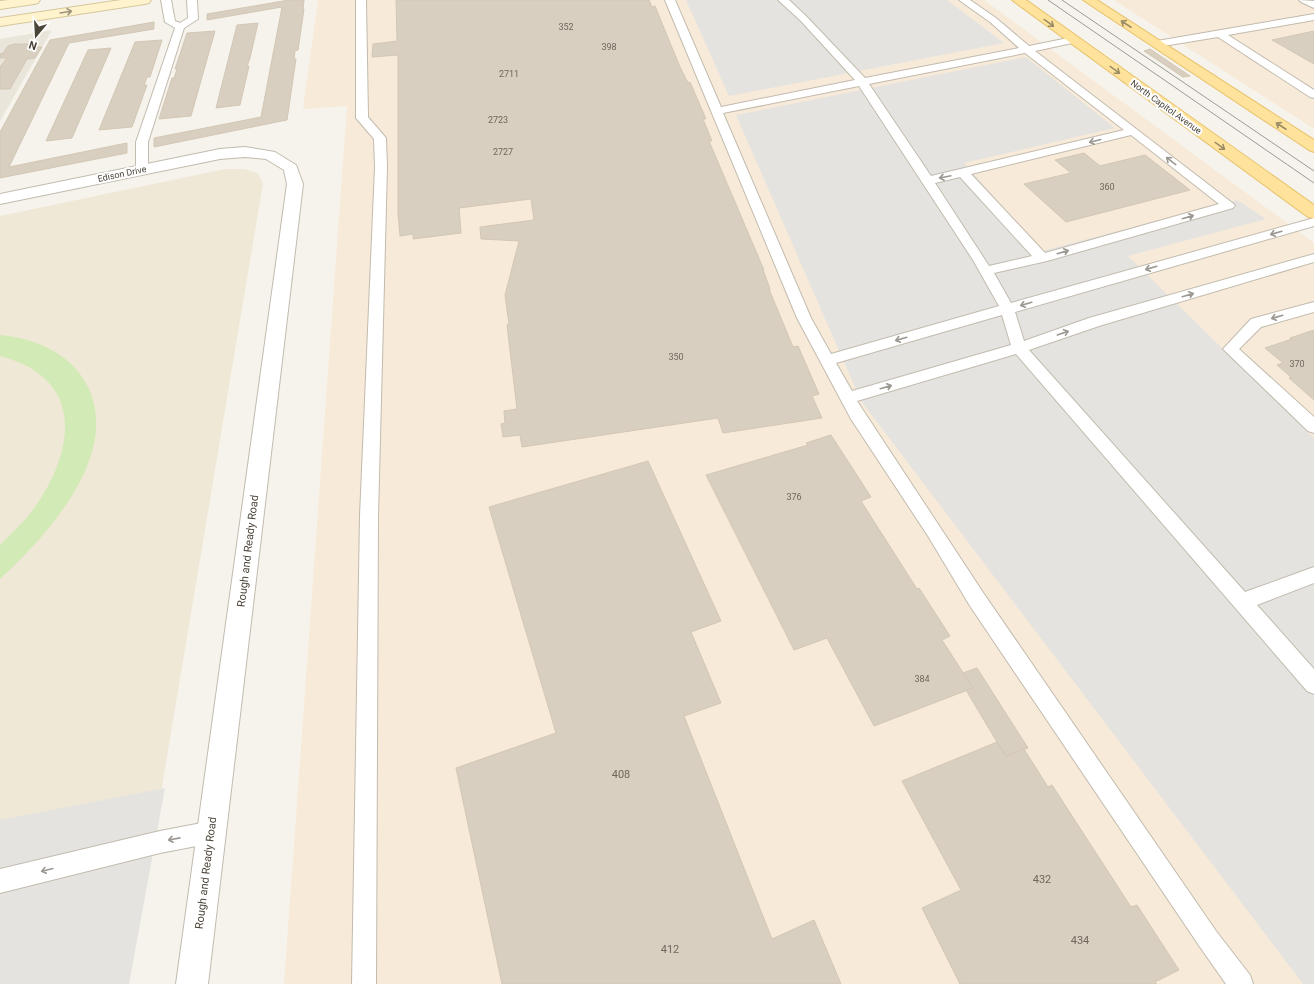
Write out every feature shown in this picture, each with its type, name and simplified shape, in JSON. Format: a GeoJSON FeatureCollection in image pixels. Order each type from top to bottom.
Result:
{"type":"FeatureCollection","features":[{"type":"Feature","properties":{"kind":"main road"},"geometry":{"type":"LineString","coordinates":[[0,5],[34,0]]}},
{"type":"Feature","properties":{"kind":"main road"},"geometry":{"type":"LineString","coordinates":[[0,22],[144,0]]}},
{"type":"Feature","properties":{"kind":"main road","name":"North Capitol Avenue"},"geometry":{"type":"LineString","coordinates":[[1018,0],[1314,212]]}},
{"type":"Feature","properties":{"kind":"main road"},"geometry":{"type":"LineString","coordinates":[[1089,0],[1314,147]]}},
{"type":"Feature","properties":{"kind":"street","name":"Edison Drive"},"geometry":{"type":"LineString","coordinates":[[0,199],[220,154],[245,152]]}},
{"type":"Feature","properties":{"kind":"street","name":"Rough and Ready Road"},"geometry":{"type":"LineString","coordinates":[[192,984],[295,184],[291,168],[270,155],[245,152]]}},
{"type":"Feature","properties":{"kind":"lane"},"geometry":{"type":"LineString","coordinates":[[166,0],[170,22],[180,28]]}},
{"type":"Feature","properties":{"kind":"lane"},"geometry":{"type":"LineString","coordinates":[[142,170],[142,142],[180,28],[193,19],[192,0]]}},
{"type":"Feature","properties":{"kind":"lane"},"geometry":{"type":"LineString","coordinates":[[361,0],[362,118],[380,138],[382,167],[369,516],[364,984]]}},
{"type":"Feature","properties":{"kind":"lane"},"geometry":{"type":"LineString","coordinates":[[670,0],[804,318],[848,398],[856,416],[934,531],[977,600],[1208,939],[1241,984]]}},
{"type":"Feature","properties":{"kind":"lane"},"geometry":{"type":"LineString","coordinates":[[783,0],[803,18],[862,82],[980,260],[1007,309],[1019,348],[1314,684]]}},
{"type":"Feature","properties":{"kind":"lane"},"geometry":{"type":"LineString","coordinates":[[964,0],[993,20],[1027,49],[1229,205],[1042,258],[985,271]]}},
{"type":"Feature","properties":{"kind":"lane"},"geometry":{"type":"LineString","coordinates":[[1304,0],[1314,5]]}},
{"type":"Feature","properties":{"kind":"lane"},"geometry":{"type":"LineString","coordinates":[[1157,44],[1314,16]]}},
{"type":"Feature","properties":{"kind":"lane"},"geometry":{"type":"LineString","coordinates":[[1219,33],[1314,95]]}},
{"type":"Feature","properties":{"kind":"lane"},"geometry":{"type":"LineString","coordinates":[[717,111],[1073,40]]}},
{"type":"Feature","properties":{"kind":"lane"},"geometry":{"type":"LineString","coordinates":[[927,181],[963,174],[1133,131]]}},
{"type":"Feature","properties":{"kind":"lane"},"geometry":{"type":"LineString","coordinates":[[963,174],[1042,258]]}},
{"type":"Feature","properties":{"kind":"lane"},"geometry":{"type":"LineString","coordinates":[[827,360],[1314,222]]}},
{"type":"Feature","properties":{"kind":"lane"},"geometry":{"type":"LineString","coordinates":[[848,398],[1019,348],[1094,322],[1314,258]]}},
{"type":"Feature","properties":{"kind":"lane"},"geometry":{"type":"LineString","coordinates":[[1314,306],[1256,323],[1230,349],[1314,426]]}},
{"type":"Feature","properties":{"kind":"lane"},"geometry":{"type":"LineString","coordinates":[[1242,602],[1314,575]]}},
{"type":"Feature","properties":{"kind":"lane"},"geometry":{"type":"LineString","coordinates":[[0,881],[160,842],[212,832]]}},
{"type":"Feature","properties":{"kind":"shaded area"},"geometry":{"type":"Polygon","coordinates":[[[318,0],[984,0],[1314,243],[1314,984],[284,984],[347,106],[303,109],[318,0]]]}},
{"type":"Feature","properties":{"kind":"shaded area"},"geometry":{"type":"Polygon","coordinates":[[[686,0],[947,0],[1004,43],[729,96],[686,0]]]}},
{"type":"Feature","properties":{"kind":"shaded area"},"geometry":{"type":"Polygon","coordinates":[[[1114,0],[1314,0],[1314,129],[1114,0]]]}},
{"type":"Feature","properties":{"kind":"shaded area"},"geometry":{"type":"Polygon","coordinates":[[[52,30],[0,121],[0,39],[52,30]]]}},
{"type":"Feature","properties":{"kind":"shaded area"},"geometry":{"type":"Polygon","coordinates":[[[1026,57],[1115,128],[964,163],[1042,251],[1237,200],[1266,219],[1128,256],[1314,438],[1314,984],[1303,984],[861,401],[736,115],[1026,57]]]}},
{"type":"Feature","properties":{"kind":"shaded area"},"geometry":{"type":"Polygon","coordinates":[[[225,169],[245,169],[257,173],[263,183],[129,984],[0,984],[0,216],[225,169]]]}},
{"type":"Feature","properties":{"kind":"shaded area"},"geometry":{"type":"Polygon","coordinates":[[[165,788],[129,984],[0,984],[0,820],[165,788]]]}},
{"type":"Feature","properties":{"kind":"green space"},"geometry":{"type":"Polygon","coordinates":[[[0,335],[22,339],[44,346],[54,351],[72,365],[80,374],[93,401],[96,429],[90,457],[78,486],[61,512],[41,537],[0,579],[0,545],[33,510],[50,482],[60,459],[64,437],[64,416],[58,396],[46,380],[27,366],[0,356],[0,335]]]}},
{"type":"Feature","properties":{"kind":"building"},"geometry":{"type":"Polygon","coordinates":[[[289,0],[304,0],[304,9],[298,50],[295,51],[294,59],[296,59],[287,120],[154,147],[154,138],[261,117],[282,7],[207,20],[207,14],[289,0]]]}},
{"type":"Feature","properties":{"kind":"building"},"geometry":{"type":"Polygon","coordinates":[[[396,0],[649,0],[652,7],[655,6],[680,67],[688,83],[690,82],[706,119],[703,119],[712,141],[709,141],[764,270],[769,289],[793,347],[798,346],[819,394],[812,396],[822,418],[723,433],[718,418],[522,447],[520,435],[503,437],[501,424],[505,423],[504,411],[517,409],[505,295],[519,241],[481,239],[480,227],[534,220],[531,199],[459,208],[461,233],[413,239],[413,234],[400,236],[398,214],[398,55],[372,57],[373,44],[397,41],[396,0]]]}},
{"type":"Feature","properties":{"kind":"building"},"geometry":{"type":"Polygon","coordinates":[[[154,22],[154,29],[69,43],[9,167],[127,143],[127,153],[0,178],[0,132],[50,40],[154,22]]]}},
{"type":"Feature","properties":{"kind":"building"},"geometry":{"type":"Polygon","coordinates":[[[258,23],[247,66],[249,66],[240,105],[216,108],[237,25],[258,23]]]}},
{"type":"Feature","properties":{"kind":"building"},"geometry":{"type":"Polygon","coordinates":[[[215,31],[191,116],[159,119],[172,78],[174,78],[177,69],[175,69],[187,33],[215,31]]]}},
{"type":"Feature","properties":{"kind":"building"},"geometry":{"type":"Polygon","coordinates":[[[1314,31],[1314,64],[1272,40],[1314,31]]]}},
{"type":"Feature","properties":{"kind":"building"},"geometry":{"type":"Polygon","coordinates":[[[162,40],[150,77],[147,77],[144,85],[147,85],[132,127],[99,130],[135,42],[162,40]]]}},
{"type":"Feature","properties":{"kind":"building"},"geometry":{"type":"Polygon","coordinates":[[[14,44],[36,44],[33,47],[42,47],[35,58],[27,59],[10,89],[0,89],[0,67],[7,58],[0,58],[0,54],[3,53],[8,46],[14,44]]]}},
{"type":"Feature","properties":{"kind":"building"},"geometry":{"type":"Polygon","coordinates":[[[111,48],[72,138],[46,141],[88,50],[111,48]]]}},
{"type":"Feature","properties":{"kind":"building"},"geometry":{"type":"Polygon","coordinates":[[[1150,49],[1190,76],[1183,77],[1144,51],[1150,49]]]}},
{"type":"Feature","properties":{"kind":"building"},"geometry":{"type":"Polygon","coordinates":[[[1084,153],[1100,166],[1145,155],[1190,190],[1066,222],[1024,184],[1071,173],[1055,160],[1084,153]]]}},
{"type":"Feature","properties":{"kind":"building"},"geometry":{"type":"Polygon","coordinates":[[[1314,330],[1314,400],[1289,378],[1291,377],[1277,365],[1283,363],[1265,348],[1314,330]]]}},
{"type":"Feature","properties":{"kind":"building"},"geometry":{"type":"Polygon","coordinates":[[[831,435],[871,497],[861,501],[917,589],[919,588],[950,636],[942,640],[973,688],[874,726],[827,638],[794,650],[706,475],[808,445],[806,443],[831,435]]]}},
{"type":"Feature","properties":{"kind":"building"},"geometry":{"type":"Polygon","coordinates":[[[648,461],[721,621],[691,632],[721,703],[684,716],[772,939],[814,920],[841,984],[502,984],[456,768],[556,733],[489,507],[648,461]]]}},
{"type":"Feature","properties":{"kind":"building"},"geometry":{"type":"Polygon","coordinates":[[[977,668],[1028,748],[1006,756],[997,742],[966,690],[973,688],[963,673],[977,668]]]}},
{"type":"Feature","properties":{"kind":"building"},"geometry":{"type":"Polygon","coordinates":[[[997,742],[1006,756],[1024,749],[1048,787],[1052,785],[1131,907],[1137,905],[1179,970],[1155,982],[1157,984],[960,984],[922,908],[961,890],[902,781],[997,742]]]}},
{"type":"Feature","properties":{"kind":"tram line"},"geometry":{"type":"LineString","coordinates":[[1048,0],[1314,183]]}},
{"type":"Feature","properties":{"kind":"tram line"},"geometry":{"type":"LineString","coordinates":[[1062,0],[1314,171]]}}]}
